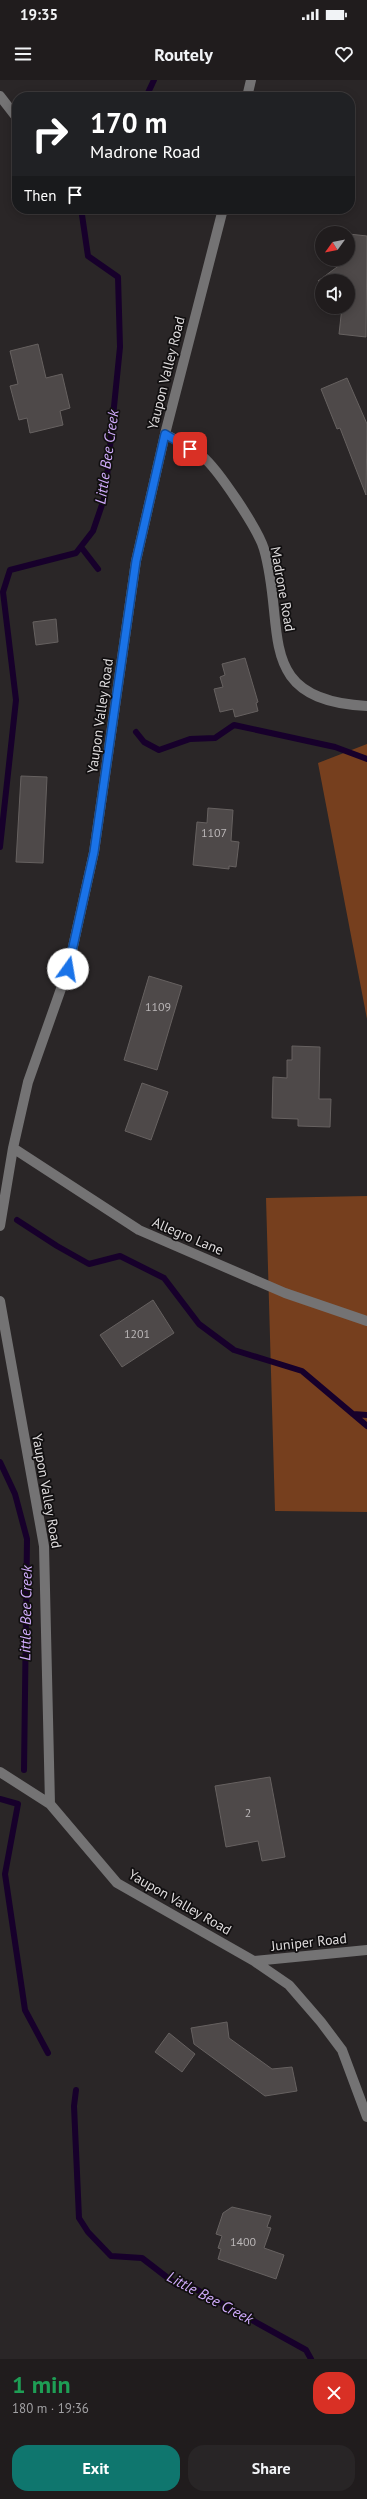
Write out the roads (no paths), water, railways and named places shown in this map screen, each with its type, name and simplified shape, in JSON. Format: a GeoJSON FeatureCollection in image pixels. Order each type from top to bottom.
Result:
{"type":"FeatureCollection","features":[{"type":"Feature","properties":{"kind":"street"},"geometry":{"type":"LineString","coordinates":[[248,92],[251,80]]}},
{"type":"Feature","properties":{"kind":"street"},"geometry":{"type":"LineString","coordinates":[[0,96],[12,112]]}},
{"type":"Feature","properties":{"kind":"street","name":"Yaupon Valley Road"},"geometry":{"type":"LineString","coordinates":[[0,1226],[13,1148],[28,1082],[68,969],[94,852],[136,561],[165,434],[221,214]]}},
{"type":"Feature","properties":{"kind":"street","name":"Madrone Road"},"geometry":{"type":"LineString","coordinates":[[165,434],[202,456],[237,499],[263,548],[280,654],[291,678],[315,697],[349,705],[367,706]]}},
{"type":"Feature","properties":{"kind":"street","name":"Allegro Lane"},"geometry":{"type":"LineString","coordinates":[[13,1148],[139,1230],[285,1293],[367,1321]]}},
{"type":"Feature","properties":{"kind":"street","name":"Yaupon Valley Road"},"geometry":{"type":"LineString","coordinates":[[0,1301],[44,1546],[50,1804],[117,1882],[254,1961],[289,1985],[322,2022],[342,2050],[367,2117]]}},
{"type":"Feature","properties":{"kind":"street"},"geometry":{"type":"LineString","coordinates":[[0,1772],[50,1804]]}},
{"type":"Feature","properties":{"kind":"street","name":"Juniper Road"},"geometry":{"type":"LineString","coordinates":[[254,1961],[367,1950]]}},
{"type":"Feature","properties":{"kind":"waterway","name":"Little Bee Creek"},"geometry":{"type":"LineString","coordinates":[[148,92],[154,80]]}},
{"type":"Feature","properties":{"kind":"waterway","name":"Little Bee Creek"},"geometry":{"type":"LineString","coordinates":[[0,847],[16,700],[3,592],[10,570],[76,553],[93,531],[105,496],[120,347],[118,277],[88,256],[82,215]]}},
{"type":"Feature","properties":{"kind":"waterway"},"geometry":{"type":"LineString","coordinates":[[81,547],[98,569]]}},
{"type":"Feature","properties":{"kind":"waterway"},"geometry":{"type":"LineString","coordinates":[[136,732],[144,742],[159,750],[190,739],[215,738],[234,725],[335,747],[367,759]]}},
{"type":"Feature","properties":{"kind":"waterway"},"geometry":{"type":"LineString","coordinates":[[17,1220],[57,1246],[89,1264],[120,1256],[164,1278],[199,1324],[234,1350],[302,1371],[367,1426]]}},
{"type":"Feature","properties":{"kind":"waterway"},"geometry":{"type":"LineString","coordinates":[[353,1414],[367,1415]]}},
{"type":"Feature","properties":{"kind":"waterway","name":"Little Bee Creek"},"geometry":{"type":"LineString","coordinates":[[0,1462],[15,1494],[27,1539],[24,1770]]}},
{"type":"Feature","properties":{"kind":"waterway","name":"Little Bee Creek"},"geometry":{"type":"LineString","coordinates":[[0,1799],[18,1804],[5,1874],[25,2010],[48,2053]]}},
{"type":"Feature","properties":{"kind":"waterway","name":"Little Bee Creek"},"geometry":{"type":"LineString","coordinates":[[76,2090],[74,2106],[79,2218],[88,2232],[111,2256],[142,2258],[177,2285],[192,2287],[306,2350],[311,2359]]}}]}
